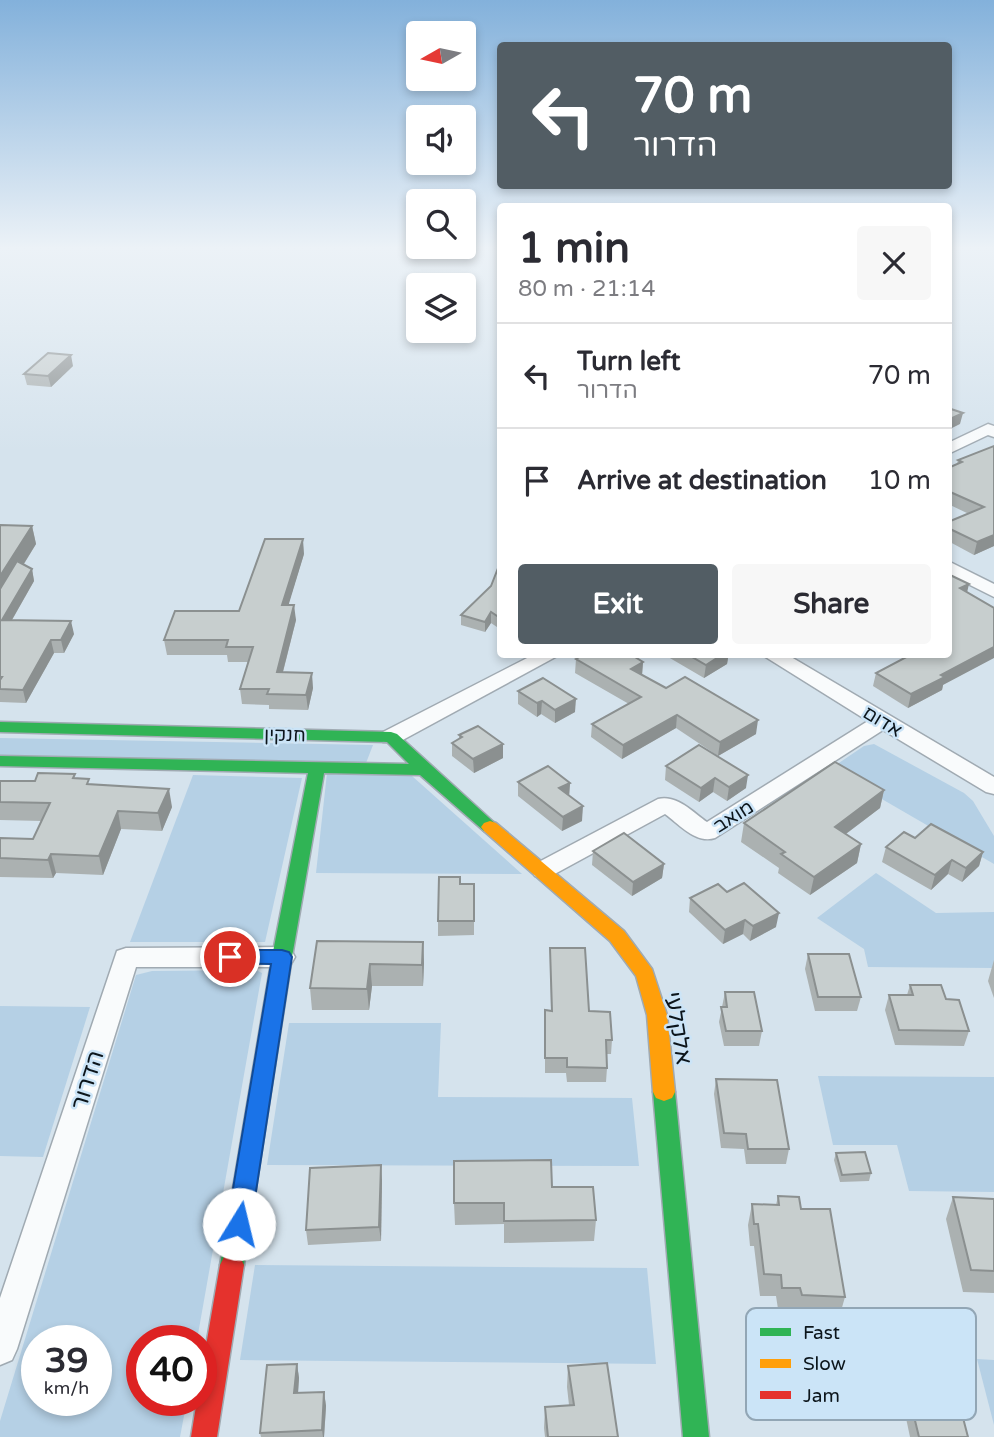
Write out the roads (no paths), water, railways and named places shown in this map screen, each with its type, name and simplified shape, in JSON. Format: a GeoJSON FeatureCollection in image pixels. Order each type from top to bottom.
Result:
{"type":"FeatureCollection","features":[{"type":"Feature","properties":{"kind":"street"},"geometry":{"type":"LineString","coordinates":[[952,447],[991,430]]}},
{"type":"Feature","properties":{"kind":"street"},"geometry":{"type":"LineString","coordinates":[[952,568],[994,591]]}},
{"type":"Feature","properties":{"kind":"street","name":"חנקין"},"geometry":{"type":"LineString","coordinates":[[0,727],[391,737],[543,658]]}},
{"type":"Feature","properties":{"kind":"street","name":"אדום"},"geometry":{"type":"LineString","coordinates":[[778,658],[994,787]]}},
{"type":"Feature","properties":{"kind":"street","name":"מואב"},"geometry":{"type":"LineString","coordinates":[[543,870],[666,804],[708,833],[883,721]]}},
{"type":"Feature","properties":{"kind":"street","name":"אלקלעי"},"geometry":{"type":"LineString","coordinates":[[391,737],[424,770],[617,936],[639,965],[652,994],[659,1027],[696,1437]]}},
{"type":"Feature","properties":{"kind":"street","name":"חנקין"},"geometry":{"type":"LineString","coordinates":[[0,761],[424,770]]}},
{"type":"Feature","properties":{"kind":"street"},"geometry":{"type":"LineString","coordinates":[[204,1437],[282,957],[317,768]]}},
{"type":"Feature","properties":{"kind":"street","name":"הדרור"},"geometry":{"type":"LineString","coordinates":[[0,1349],[126,958],[282,957]]}}]}
